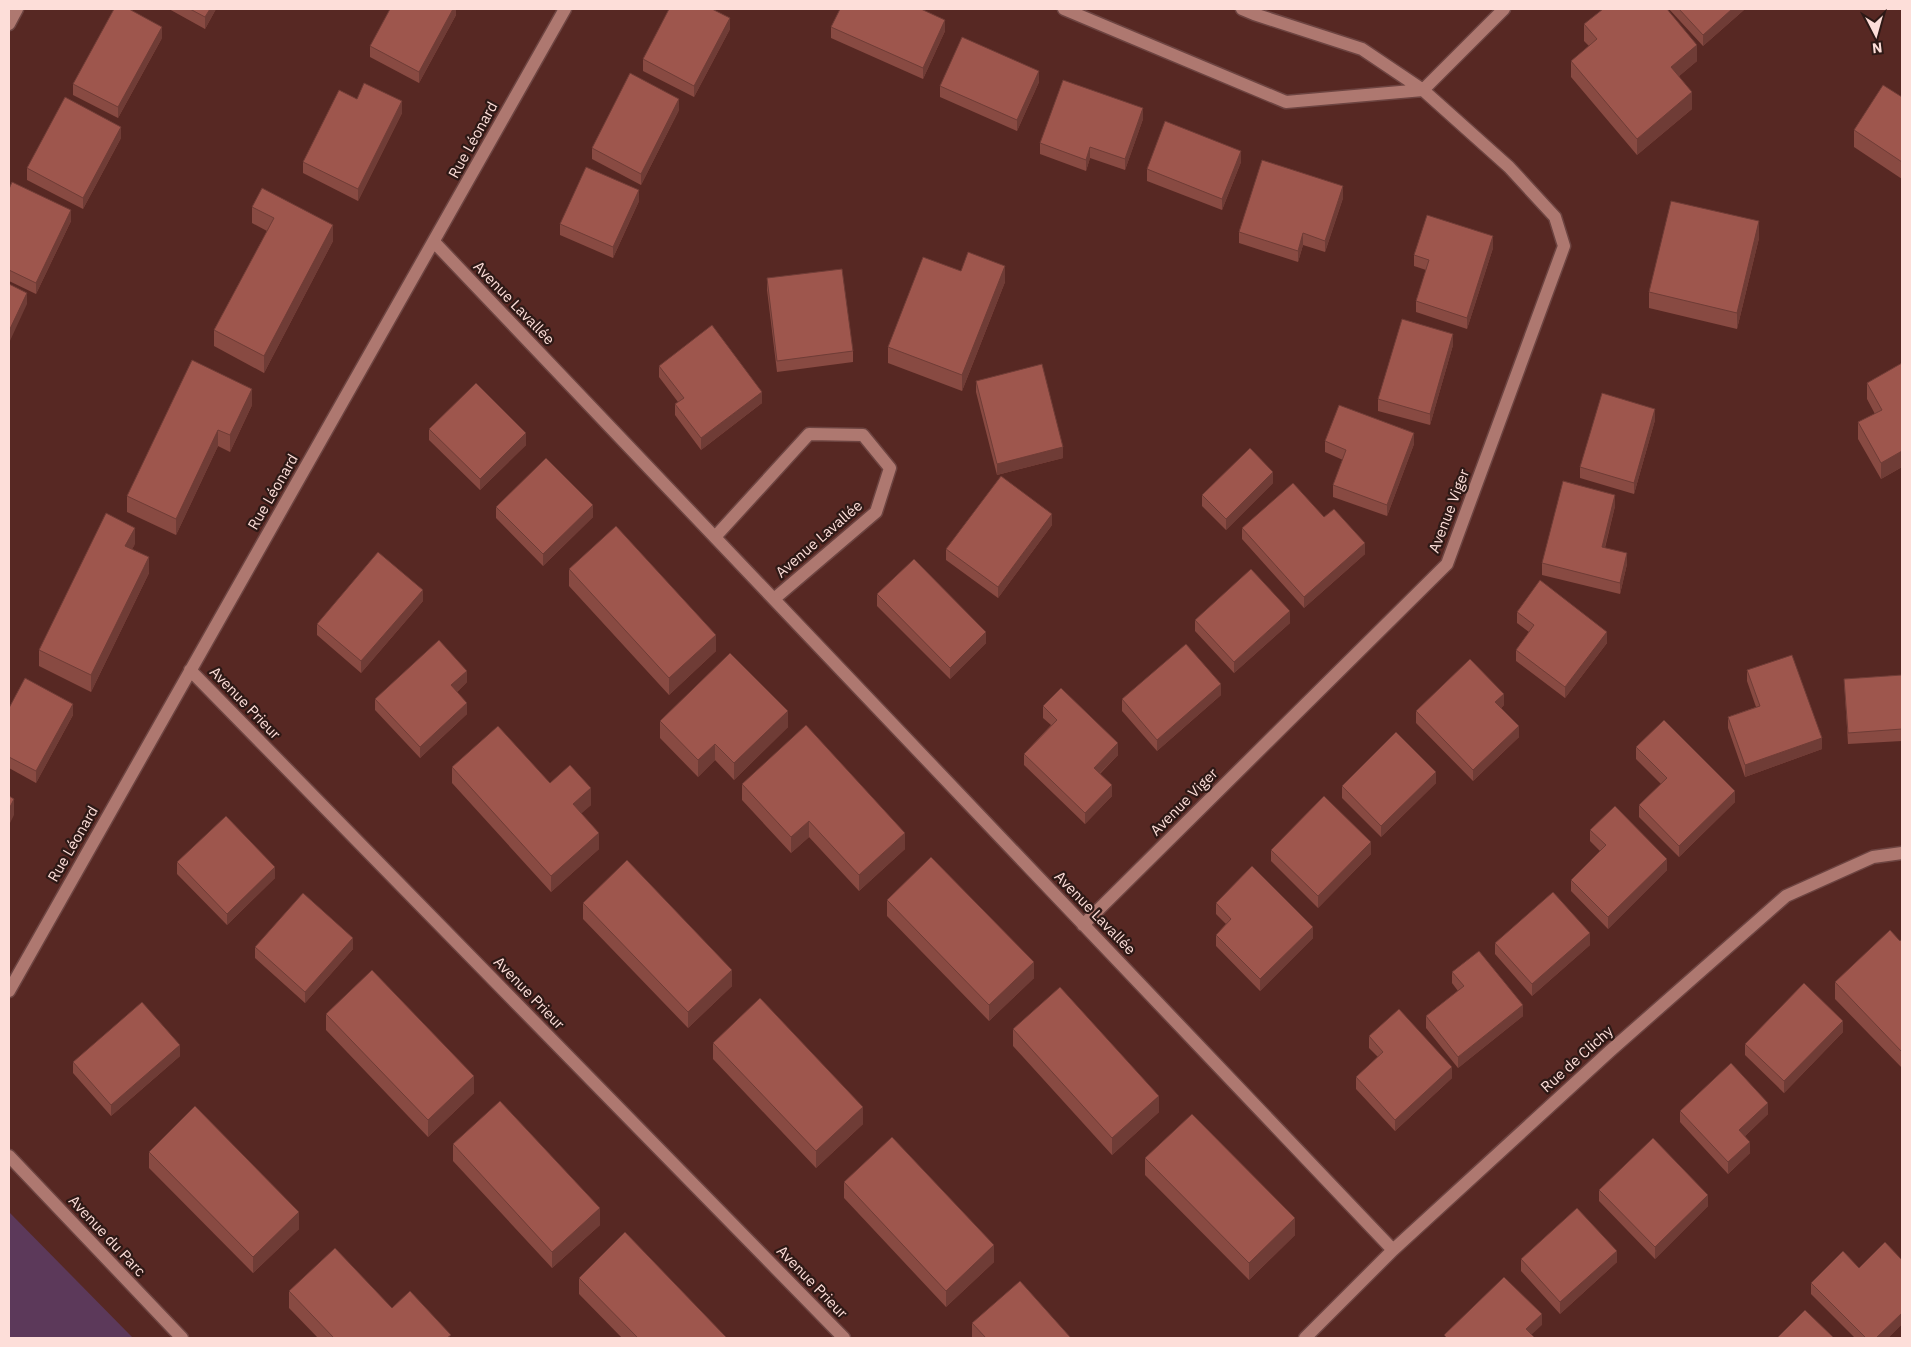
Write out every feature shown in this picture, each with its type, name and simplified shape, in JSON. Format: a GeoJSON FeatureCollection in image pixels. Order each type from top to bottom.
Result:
{"type":"FeatureCollection","features":[{"type":"Feature","properties":{"kind":"street"},"geometry":{"type":"LineString","coordinates":[[9,24],[17,9]]}},
{"type":"Feature","properties":{"kind":"street","name":"Rue Léonard"},"geometry":{"type":"LineString","coordinates":[[9,991],[565,9]]}},
{"type":"Feature","properties":{"kind":"street"},"geometry":{"type":"LineString","coordinates":[[1064,9],[1286,102],[1423,90],[1504,9]]}},
{"type":"Feature","properties":{"kind":"street","name":"Avenue Viger"},"geometry":{"type":"LineString","coordinates":[[1083,925],[1447,564],[1564,246],[1555,217],[1509,167],[1423,90],[1362,49],[1242,9]]}},
{"type":"Feature","properties":{"kind":"street","name":"Avenue Lavallée"},"geometry":{"type":"LineString","coordinates":[[434,242],[1393,1250]]}},
{"type":"Feature","properties":{"kind":"street","name":"Avenue Lavallée"},"geometry":{"type":"LineString","coordinates":[[715,537],[808,434],[863,435],[890,468],[876,512],[774,599]]}},
{"type":"Feature","properties":{"kind":"street","name":"Avenue Prieur"},"geometry":{"type":"LineString","coordinates":[[190,670],[844,1338]]}},
{"type":"Feature","properties":{"kind":"street","name":"Rue de Clichy"},"geometry":{"type":"LineString","coordinates":[[1305,1338],[1393,1250],[1610,1051],[1786,896],[1873,856],[1902,854]]}},
{"type":"Feature","properties":{"kind":"street","name":"Avenue du Parc"},"geometry":{"type":"LineString","coordinates":[[9,1156],[182,1338]]}},
{"type":"Feature","properties":{"kind":"shaded area"},"geometry":{"type":"Polygon","coordinates":[[[9,1212],[133,1338],[9,1338],[9,1212]]]}},
{"type":"Feature","properties":{"kind":"building"},"geometry":{"type":"Polygon","coordinates":[[[114,9],[129,9],[162,27],[118,107],[73,84],[114,9]]]}},
{"type":"Feature","properties":{"kind":"building"},"geometry":{"type":"Polygon","coordinates":[[[190,9],[210,9],[205,17],[190,9]]]}},
{"type":"Feature","properties":{"kind":"building"},"geometry":{"type":"Polygon","coordinates":[[[390,9],[453,9],[419,72],[370,46],[390,9]]]}},
{"type":"Feature","properties":{"kind":"building"},"geometry":{"type":"Polygon","coordinates":[[[669,9],[712,9],[730,18],[694,86],[643,59],[669,9]]]}},
{"type":"Feature","properties":{"kind":"building"},"geometry":{"type":"Polygon","coordinates":[[[840,9],[921,9],[945,20],[923,68],[831,27],[840,9]]]}},
{"type":"Feature","properties":{"kind":"building"},"geometry":{"type":"Polygon","coordinates":[[[1603,9],[1667,9],[1697,45],[1671,67],[1692,92],[1637,139],[1571,61],[1597,39],[1584,24],[1603,9]]]}},
{"type":"Feature","properties":{"kind":"building"},"geometry":{"type":"Polygon","coordinates":[[[1679,9],[1732,9],[1703,35],[1679,9]]]}},
{"type":"Feature","properties":{"kind":"building"},"geometry":{"type":"Polygon","coordinates":[[[962,37],[1039,71],[1017,120],[940,86],[962,37]]]}},
{"type":"Feature","properties":{"kind":"building"},"geometry":{"type":"Polygon","coordinates":[[[630,73],[679,99],[641,174],[592,148],[630,73]]]}},
{"type":"Feature","properties":{"kind":"building"},"geometry":{"type":"Polygon","coordinates":[[[1063,80],[1143,108],[1125,159],[1090,147],[1086,160],[1040,143],[1063,80]]]}},
{"type":"Feature","properties":{"kind":"building"},"geometry":{"type":"Polygon","coordinates":[[[364,83],[402,101],[358,189],[303,162],[339,90],[357,99],[364,83]]]}},
{"type":"Feature","properties":{"kind":"building"},"geometry":{"type":"Polygon","coordinates":[[[1883,85],[1902,97],[1902,162],[1854,130],[1883,85]]]}},
{"type":"Feature","properties":{"kind":"building"},"geometry":{"type":"Polygon","coordinates":[[[65,97],[121,127],[83,198],[27,168],[65,97]]]}},
{"type":"Feature","properties":{"kind":"building"},"geometry":{"type":"Polygon","coordinates":[[[1165,121],[1241,151],[1222,199],[1147,169],[1165,121]]]}},
{"type":"Feature","properties":{"kind":"building"},"geometry":{"type":"Polygon","coordinates":[[[1262,160],[1343,186],[1325,241],[1303,233],[1298,251],[1239,232],[1262,160]]]}},
{"type":"Feature","properties":{"kind":"building"},"geometry":{"type":"Polygon","coordinates":[[[586,167],[639,190],[613,247],[560,224],[586,167]]]}},
{"type":"Feature","properties":{"kind":"building"},"geometry":{"type":"Polygon","coordinates":[[[12,182],[71,210],[36,283],[9,270],[9,189],[12,182]]]}},
{"type":"Feature","properties":{"kind":"building"},"geometry":{"type":"Polygon","coordinates":[[[262,188],[333,225],[264,356],[214,330],[274,218],[252,207],[262,188]]]}},
{"type":"Feature","properties":{"kind":"building"},"geometry":{"type":"Polygon","coordinates":[[[1671,201],[1759,221],[1737,313],[1649,292],[1671,201]]]}},
{"type":"Feature","properties":{"kind":"building"},"geometry":{"type":"Polygon","coordinates":[[[1427,215],[1493,236],[1467,318],[1416,301],[1429,260],[1414,255],[1427,215]]]}},
{"type":"Feature","properties":{"kind":"building"},"geometry":{"type":"Polygon","coordinates":[[[968,252],[1005,266],[962,375],[888,347],[923,257],[961,271],[968,252]]]}},
{"type":"Feature","properties":{"kind":"building"},"geometry":{"type":"Polygon","coordinates":[[[842,269],[853,351],[777,361],[767,278],[842,269]]]}},
{"type":"Feature","properties":{"kind":"building"},"geometry":{"type":"Polygon","coordinates":[[[9,284],[27,293],[9,331],[9,284]]]}},
{"type":"Feature","properties":{"kind":"building"},"geometry":{"type":"Polygon","coordinates":[[[1402,319],[1453,334],[1430,414],[1378,399],[1402,319]]]}},
{"type":"Feature","properties":{"kind":"building"},"geometry":{"type":"Polygon","coordinates":[[[712,325],[762,392],[701,438],[675,404],[684,398],[659,366],[712,325]]]}},
{"type":"Feature","properties":{"kind":"building"},"geometry":{"type":"Polygon","coordinates":[[[192,360],[252,389],[230,435],[218,430],[176,519],[127,496],[192,360]]]}},
{"type":"Feature","properties":{"kind":"building"},"geometry":{"type":"Polygon","coordinates":[[[1902,363],[1902,451],[1881,463],[1858,422],[1882,410],[1867,383],[1902,363]]]}},
{"type":"Feature","properties":{"kind":"building"},"geometry":{"type":"Polygon","coordinates":[[[1042,364],[1063,447],[997,464],[976,381],[1042,364]]]}},
{"type":"Feature","properties":{"kind":"building"},"geometry":{"type":"Polygon","coordinates":[[[476,383],[526,433],[480,479],[429,429],[476,383]]]}},
{"type":"Feature","properties":{"kind":"building"},"geometry":{"type":"Polygon","coordinates":[[[1602,393],[1655,409],[1634,483],[1580,467],[1602,393]]]}},
{"type":"Feature","properties":{"kind":"building"},"geometry":{"type":"Polygon","coordinates":[[[1339,405],[1414,433],[1387,505],[1333,485],[1346,450],[1325,441],[1339,405]]]}},
{"type":"Feature","properties":{"kind":"building"},"geometry":{"type":"Polygon","coordinates":[[[1250,448],[1273,472],[1226,519],[1202,495],[1250,448]]]}},
{"type":"Feature","properties":{"kind":"building"},"geometry":{"type":"Polygon","coordinates":[[[546,458],[593,505],[543,554],[496,507],[546,458]]]}},
{"type":"Feature","properties":{"kind":"building"},"geometry":{"type":"Polygon","coordinates":[[[1001,476],[1052,514],[998,587],[946,549],[1001,476]]]}},
{"type":"Feature","properties":{"kind":"building"},"geometry":{"type":"Polygon","coordinates":[[[1563,481],[1615,495],[1602,547],[1627,553],[1620,583],[1542,563],[1563,481]]]}},
{"type":"Feature","properties":{"kind":"building"},"geometry":{"type":"Polygon","coordinates":[[[1293,483],[1324,517],[1334,509],[1365,543],[1304,597],[1242,528],[1293,483]]]}},
{"type":"Feature","properties":{"kind":"building"},"geometry":{"type":"Polygon","coordinates":[[[106,513],[135,528],[125,546],[149,557],[91,675],[39,650],[106,513]]]}},
{"type":"Feature","properties":{"kind":"building"},"geometry":{"type":"Polygon","coordinates":[[[616,526],[716,635],[669,678],[569,569],[616,526]]]}},
{"type":"Feature","properties":{"kind":"building"},"geometry":{"type":"Polygon","coordinates":[[[378,552],[423,590],[361,661],[317,624],[378,552]]]}},
{"type":"Feature","properties":{"kind":"building"},"geometry":{"type":"Polygon","coordinates":[[[914,559],[986,632],[950,668],[877,594],[914,559]]]}},
{"type":"Feature","properties":{"kind":"building"},"geometry":{"type":"Polygon","coordinates":[[[1251,569],[1290,611],[1234,662],[1195,620],[1251,569]]]}},
{"type":"Feature","properties":{"kind":"building"},"geometry":{"type":"Polygon","coordinates":[[[1540,580],[1607,632],[1565,687],[1516,650],[1534,625],[1517,612],[1540,580]]]}},
{"type":"Feature","properties":{"kind":"building"},"geometry":{"type":"Polygon","coordinates":[[[439,640],[467,671],[451,685],[467,703],[420,747],[375,699],[439,640]]]}},
{"type":"Feature","properties":{"kind":"building"},"geometry":{"type":"Polygon","coordinates":[[[1186,644],[1221,684],[1157,740],[1122,699],[1186,644]]]}},
{"type":"Feature","properties":{"kind":"building"},"geometry":{"type":"Polygon","coordinates":[[[730,653],[788,711],[734,763],[715,744],[698,760],[660,721],[730,653]]]}},
{"type":"Feature","properties":{"kind":"building"},"geometry":{"type":"Polygon","coordinates":[[[1792,655],[1822,738],[1745,765],[1728,717],[1760,706],[1747,670],[1792,655]]]}},
{"type":"Feature","properties":{"kind":"building"},"geometry":{"type":"Polygon","coordinates":[[[1470,659],[1504,694],[1495,702],[1519,726],[1473,770],[1416,711],[1470,659]]]}},
{"type":"Feature","properties":{"kind":"building"},"geometry":{"type":"Polygon","coordinates":[[[1902,675],[1902,729],[1848,733],[1844,679],[1902,675]]]}},
{"type":"Feature","properties":{"kind":"building"},"geometry":{"type":"Polygon","coordinates":[[[25,678],[73,704],[36,771],[9,757],[9,708],[25,678]]]}},
{"type":"Feature","properties":{"kind":"building"},"geometry":{"type":"Polygon","coordinates":[[[1061,688],[1118,743],[1094,768],[1112,785],[1085,813],[1024,754],[1057,720],[1043,706],[1061,688]]]}},
{"type":"Feature","properties":{"kind":"building"},"geometry":{"type":"Polygon","coordinates":[[[1664,720],[1735,791],[1679,846],[1639,805],[1667,778],[1636,747],[1664,720]]]}},
{"type":"Feature","properties":{"kind":"building"},"geometry":{"type":"Polygon","coordinates":[[[806,725],[905,833],[859,875],[809,821],[791,837],[742,784],[806,725]]]}},
{"type":"Feature","properties":{"kind":"building"},"geometry":{"type":"Polygon","coordinates":[[[498,726],[550,783],[570,765],[591,788],[573,804],[599,833],[551,876],[452,767],[498,726]]]}},
{"type":"Feature","properties":{"kind":"building"},"geometry":{"type":"Polygon","coordinates":[[[1396,732],[1436,772],[1381,826],[1342,786],[1396,732]]]}},
{"type":"Feature","properties":{"kind":"building"},"geometry":{"type":"Polygon","coordinates":[[[9,796],[14,799],[9,809],[9,796]]]}},
{"type":"Feature","properties":{"kind":"building"},"geometry":{"type":"Polygon","coordinates":[[[1324,796],[1371,842],[1318,896],[1271,850],[1324,796]]]}},
{"type":"Feature","properties":{"kind":"building"},"geometry":{"type":"Polygon","coordinates":[[[1615,806],[1667,859],[1608,917],[1571,880],[1606,845],[1590,830],[1615,806]]]}},
{"type":"Feature","properties":{"kind":"building"},"geometry":{"type":"Polygon","coordinates":[[[226,816],[275,867],[227,914],[177,862],[226,816]]]}},
{"type":"Feature","properties":{"kind":"building"},"geometry":{"type":"Polygon","coordinates":[[[931,857],[1034,962],[989,1005],[887,900],[931,857]]]}},
{"type":"Feature","properties":{"kind":"building"},"geometry":{"type":"Polygon","coordinates":[[[627,860],[732,970],[688,1012],[583,903],[627,860]]]}},
{"type":"Feature","properties":{"kind":"building"},"geometry":{"type":"Polygon","coordinates":[[[1252,866],[1313,927],[1260,979],[1216,935],[1231,919],[1216,903],[1252,866]]]}},
{"type":"Feature","properties":{"kind":"building"},"geometry":{"type":"Polygon","coordinates":[[[1553,892],[1590,933],[1532,984],[1495,943],[1553,892]]]}},
{"type":"Feature","properties":{"kind":"building"},"geometry":{"type":"Polygon","coordinates":[[[303,893],[353,938],[305,992],[255,947],[303,893]]]}},
{"type":"Feature","properties":{"kind":"building"},"geometry":{"type":"Polygon","coordinates":[[[1890,930],[1900,941],[1902,939],[1902,1052],[1835,982],[1890,930]]]}},
{"type":"Feature","properties":{"kind":"building"},"geometry":{"type":"Polygon","coordinates":[[[1479,951],[1523,1005],[1458,1057],[1426,1016],[1464,986],[1452,972],[1479,951]]]}},
{"type":"Feature","properties":{"kind":"building"},"geometry":{"type":"Polygon","coordinates":[[[372,970],[474,1076],[428,1120],[326,1014],[372,970]]]}},
{"type":"Feature","properties":{"kind":"building"},"geometry":{"type":"Polygon","coordinates":[[[1804,983],[1843,1021],[1784,1081],[1745,1044],[1804,983]]]}},
{"type":"Feature","properties":{"kind":"building"},"geometry":{"type":"Polygon","coordinates":[[[1060,987],[1159,1096],[1112,1138],[1013,1029],[1060,987]]]}},
{"type":"Feature","properties":{"kind":"building"},"geometry":{"type":"Polygon","coordinates":[[[760,998],[863,1107],[816,1151],[713,1043],[760,998]]]}},
{"type":"Feature","properties":{"kind":"building"},"geometry":{"type":"Polygon","coordinates":[[[142,1002],[180,1045],[111,1105],[73,1062],[142,1002]]]}},
{"type":"Feature","properties":{"kind":"building"},"geometry":{"type":"Polygon","coordinates":[[[1399,1009],[1452,1067],[1395,1120],[1356,1077],[1383,1052],[1369,1036],[1399,1009]]]}},
{"type":"Feature","properties":{"kind":"building"},"geometry":{"type":"Polygon","coordinates":[[[1731,1063],[1768,1103],[1739,1130],[1750,1142],[1728,1162],[1680,1111],[1731,1063]]]}},
{"type":"Feature","properties":{"kind":"building"},"geometry":{"type":"Polygon","coordinates":[[[500,1101],[600,1208],[552,1252],[453,1144],[500,1101]]]}},
{"type":"Feature","properties":{"kind":"building"},"geometry":{"type":"Polygon","coordinates":[[[195,1106],[299,1212],[253,1257],[149,1152],[195,1106]]]}},
{"type":"Feature","properties":{"kind":"building"},"geometry":{"type":"Polygon","coordinates":[[[1192,1114],[1295,1218],[1249,1263],[1145,1158],[1192,1114]]]}},
{"type":"Feature","properties":{"kind":"building"},"geometry":{"type":"Polygon","coordinates":[[[892,1137],[994,1245],[946,1291],[844,1182],[892,1137]]]}},
{"type":"Feature","properties":{"kind":"building"},"geometry":{"type":"Polygon","coordinates":[[[1653,1138],[1708,1195],[1655,1247],[1599,1190],[1653,1138]]]}},
{"type":"Feature","properties":{"kind":"building"},"geometry":{"type":"Polygon","coordinates":[[[1577,1208],[1617,1251],[1560,1302],[1521,1259],[1577,1208]]]}},
{"type":"Feature","properties":{"kind":"building"},"geometry":{"type":"Polygon","coordinates":[[[625,1232],[725,1338],[638,1338],[579,1278],[625,1232]]]}},
{"type":"Feature","properties":{"kind":"building"},"geometry":{"type":"Polygon","coordinates":[[[1885,1242],[1902,1260],[1902,1313],[1876,1338],[1866,1338],[1811,1283],[1843,1251],[1859,1268],[1885,1242]]]}},
{"type":"Feature","properties":{"kind":"building"},"geometry":{"type":"Polygon","coordinates":[[[335,1248],[392,1308],[410,1291],[451,1335],[447,1338],[334,1338],[289,1291],[335,1248]]]}},
{"type":"Feature","properties":{"kind":"building"},"geometry":{"type":"Polygon","coordinates":[[[1504,1277],[1542,1314],[1526,1329],[1535,1338],[1447,1338],[1444,1335],[1504,1277]]]}},
{"type":"Feature","properties":{"kind":"building"},"geometry":{"type":"Polygon","coordinates":[[[1020,1281],[1071,1338],[986,1338],[972,1323],[1020,1281]]]}},
{"type":"Feature","properties":{"kind":"building"},"geometry":{"type":"Polygon","coordinates":[[[1805,1310],[1834,1338],[1777,1338],[1805,1310]]]}}]}
